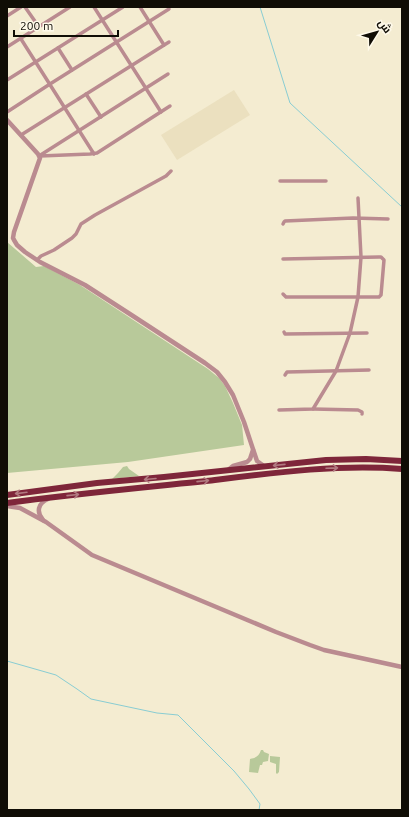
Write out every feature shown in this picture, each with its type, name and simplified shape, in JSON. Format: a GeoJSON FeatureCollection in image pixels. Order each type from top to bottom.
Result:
{"type":"FeatureCollection","features":[{"type":"Feature","properties":{"kind":"highway"},"geometry":{"type":"LineString","coordinates":[[7,494],[117,481],[326,460],[402,461]]}},
{"type":"Feature","properties":{"kind":"highway"},"geometry":{"type":"LineString","coordinates":[[7,504],[280,472],[327,468],[383,467],[402,469]]}},
{"type":"Feature","properties":{"kind":"highway"},"geometry":{"type":"LineString","coordinates":[[117,481],[121,490]]}},
{"type":"Feature","properties":{"kind":"street"},"geometry":{"type":"LineString","coordinates":[[7,16],[21,7]]}},
{"type":"Feature","properties":{"kind":"street"},"geometry":{"type":"LineString","coordinates":[[25,7],[39,27]]}},
{"type":"Feature","properties":{"kind":"street"},"geometry":{"type":"LineString","coordinates":[[7,47],[70,7]]}},
{"type":"Feature","properties":{"kind":"street"},"geometry":{"type":"LineString","coordinates":[[94,7],[161,112]]}},
{"type":"Feature","properties":{"kind":"street"},"geometry":{"type":"LineString","coordinates":[[7,80],[123,7]]}},
{"type":"Feature","properties":{"kind":"street"},"geometry":{"type":"LineString","coordinates":[[140,7],[164,45]]}},
{"type":"Feature","properties":{"kind":"street"},"geometry":{"type":"LineString","coordinates":[[7,112],[169,9]]}},
{"type":"Feature","properties":{"kind":"street"},"geometry":{"type":"LineString","coordinates":[[21,39],[94,154]]}},
{"type":"Feature","properties":{"kind":"street"},"geometry":{"type":"LineString","coordinates":[[21,135],[169,42]]}},
{"type":"Feature","properties":{"kind":"street"},"geometry":{"type":"LineString","coordinates":[[58,48],[72,70]]}},
{"type":"Feature","properties":{"kind":"street"},"geometry":{"type":"LineString","coordinates":[[39,156],[168,74]]}},
{"type":"Feature","properties":{"kind":"street"},"geometry":{"type":"LineString","coordinates":[[86,94],[101,116]]}},
{"type":"Feature","properties":{"kind":"street"},"geometry":{"type":"LineString","coordinates":[[39,156],[97,153],[170,106]]}},
{"type":"Feature","properties":{"kind":"street"},"geometry":{"type":"LineString","coordinates":[[7,120],[39,156],[40,160],[14,232],[13,238],[19,247],[37,260],[84,285],[218,372],[233,395],[244,422],[256,461],[264,466]]}},
{"type":"Feature","properties":{"kind":"street"},"geometry":{"type":"LineString","coordinates":[[37,260],[41,256],[54,250],[72,238],[81,225],[94,215],[166,176],[171,171]]}},
{"type":"Feature","properties":{"kind":"street"},"geometry":{"type":"LineString","coordinates":[[280,181],[326,181]]}},
{"type":"Feature","properties":{"kind":"street"},"geometry":{"type":"LineString","coordinates":[[313,409],[336,371],[350,333],[358,297],[361,257],[358,198]]}},
{"type":"Feature","properties":{"kind":"street"},"geometry":{"type":"LineString","coordinates":[[283,224],[285,221],[359,218],[388,219]]}},
{"type":"Feature","properties":{"kind":"street"},"geometry":{"type":"LineString","coordinates":[[282,258],[381,257],[384,260],[381,295],[379,297],[286,297],[283,294]]}},
{"type":"Feature","properties":{"kind":"street"},"geometry":{"type":"LineString","coordinates":[[284,332],[285,334],[368,333]]}},
{"type":"Feature","properties":{"kind":"street"},"geometry":{"type":"LineString","coordinates":[[285,375],[287,372],[369,370]]}},
{"type":"Feature","properties":{"kind":"street"},"geometry":{"type":"LineString","coordinates":[[279,410],[358,410],[362,412],[362,414]]}},
{"type":"Feature","properties":{"kind":"street"},"geometry":{"type":"LineString","coordinates":[[228,470],[233,466],[247,462],[250,459],[253,450]]}},
{"type":"Feature","properties":{"kind":"street"},"geometry":{"type":"LineString","coordinates":[[52,498],[45,500],[39,506],[39,514],[41,518],[92,555],[310,645],[324,650],[402,667]]}},
{"type":"Feature","properties":{"kind":"street"},"geometry":{"type":"LineString","coordinates":[[7,504],[20,508],[46,522]]}},
{"type":"Feature","properties":{"kind":"shaded area"},"geometry":{"type":"Polygon","coordinates":[[[234,90],[250,115],[177,160],[161,135],[234,90]]]}},
{"type":"Feature","properties":{"kind":"green space"},"geometry":{"type":"Polygon","coordinates":[[[7,242],[36,267],[44,266],[80,285],[208,369],[219,378],[225,386],[242,425],[244,445],[128,462],[7,473],[7,242]]]}},
{"type":"Feature","properties":{"kind":"green space"},"geometry":{"type":"Polygon","coordinates":[[[127,466],[139,476],[112,479],[123,467],[127,466]]]}},
{"type":"Feature","properties":{"kind":"green space"},"geometry":{"type":"Polygon","coordinates":[[[261,750],[269,754],[268,761],[263,762],[262,765],[260,765],[258,773],[249,772],[250,759],[257,756],[261,750]]]}},
{"type":"Feature","properties":{"kind":"green space"},"geometry":{"type":"Polygon","coordinates":[[[270,756],[280,757],[279,772],[277,774],[276,764],[270,762],[270,756]]]}},
{"type":"Feature","properties":{"kind":"waterway"},"geometry":{"type":"LineString","coordinates":[[260,7],[290,103],[402,207]]}},
{"type":"Feature","properties":{"kind":"waterway"},"geometry":{"type":"LineString","coordinates":[[7,661],[56,675],[91,699],[157,713],[178,715],[234,771],[260,804],[259,810]]}}]}
